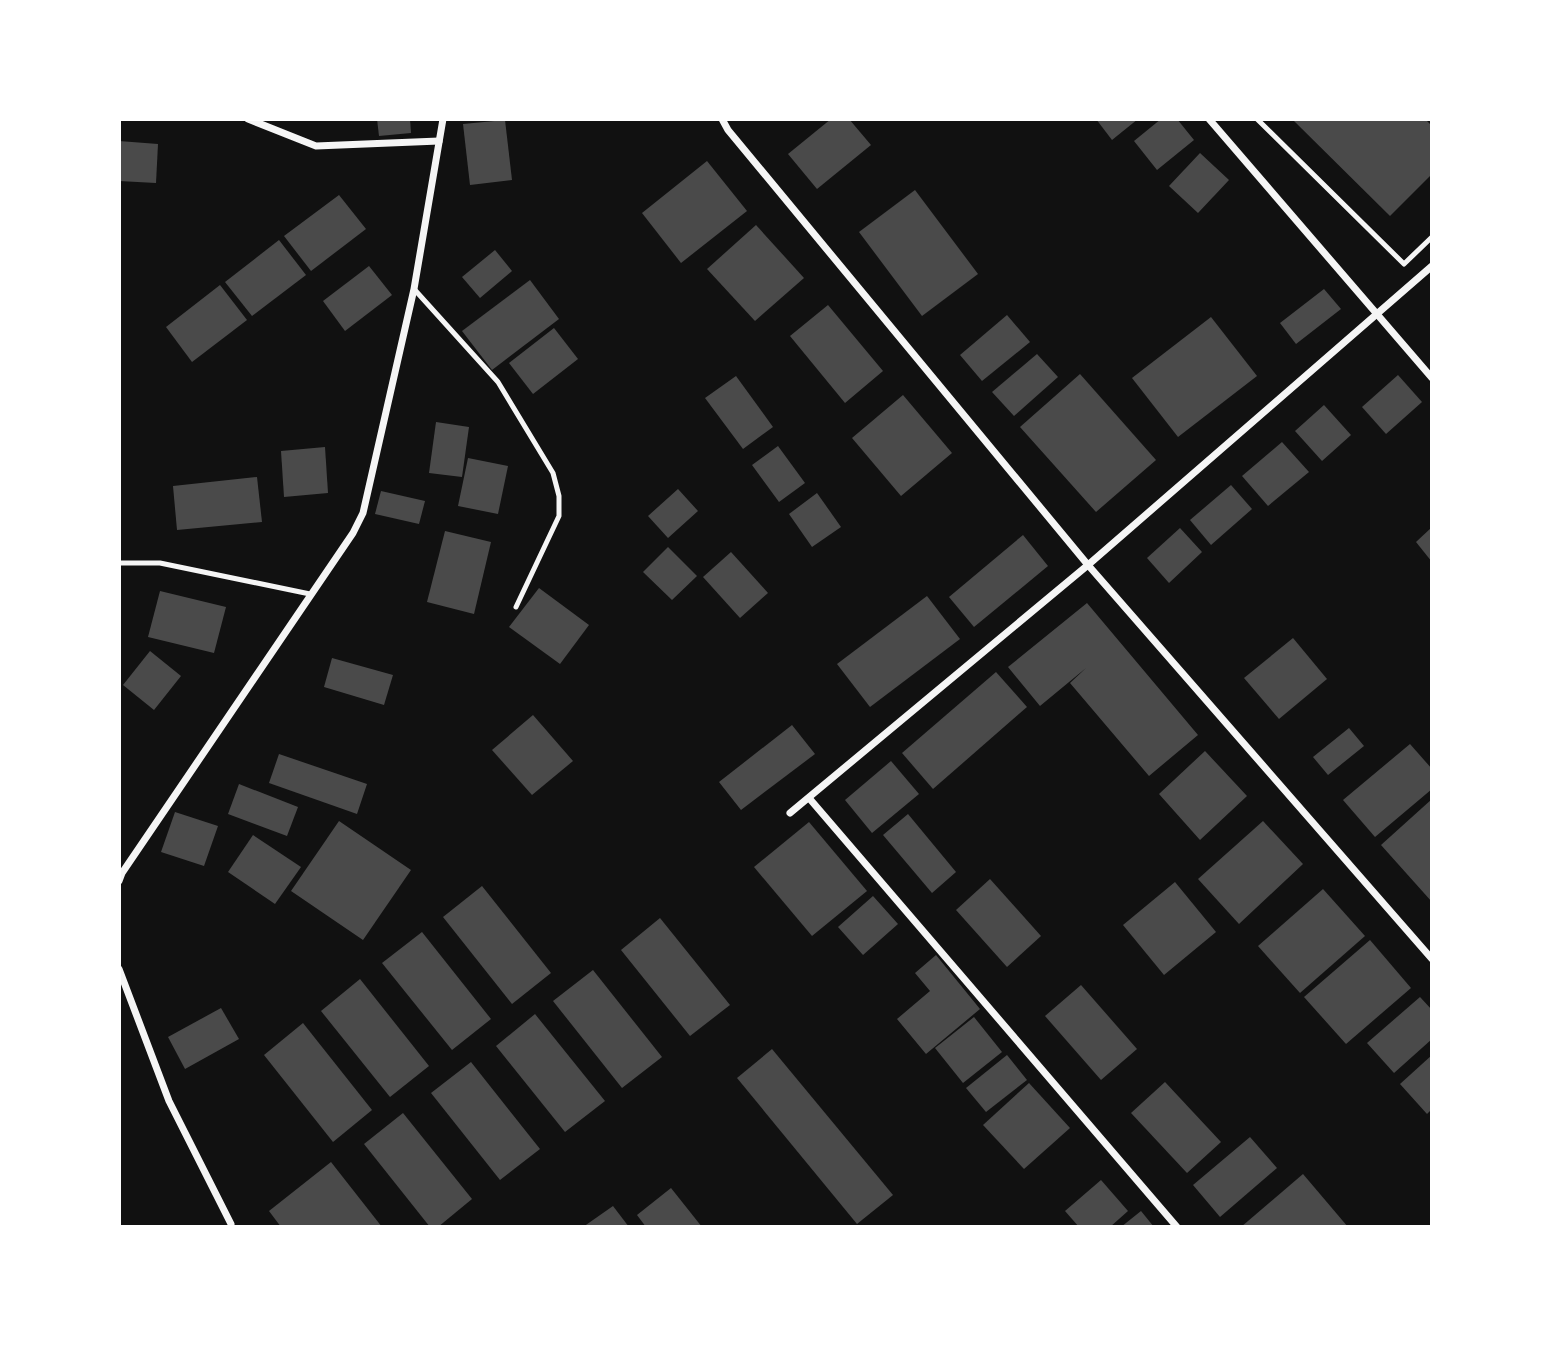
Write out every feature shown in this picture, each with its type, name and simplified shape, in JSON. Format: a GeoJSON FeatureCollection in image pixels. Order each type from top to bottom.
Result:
{"type":"FeatureCollection","features":[{"type":"Feature","properties":{"kind":"street"},"geometry":{"type":"LineString","coordinates":[[248,119],[316,146],[439,141]]}},
{"type":"Feature","properties":{"kind":"street"},"geometry":{"type":"LineString","coordinates":[[119,881],[353,533],[363,513],[414,289],[443,119]]}},
{"type":"Feature","properties":{"kind":"street"},"geometry":{"type":"LineString","coordinates":[[722,119],[737,141],[1088,565],[1432,959]]}},
{"type":"Feature","properties":{"kind":"street"},"geometry":{"type":"LineString","coordinates":[[1209,119],[1432,378]]}},
{"type":"Feature","properties":{"kind":"street"},"geometry":{"type":"LineString","coordinates":[[790,813],[1088,565],[1432,265]]}},
{"type":"Feature","properties":{"kind":"street"},"geometry":{"type":"LineString","coordinates":[[808,798],[1177,1227]]}},
{"type":"Feature","properties":{"kind":"street"},"geometry":{"type":"LineString","coordinates":[[119,969],[169,1101],[231,1224]]}},
{"type":"Feature","properties":{"kind":"lane"},"geometry":{"type":"LineString","coordinates":[[1257,119],[1404,264],[1432,237]]}},
{"type":"Feature","properties":{"kind":"lane"},"geometry":{"type":"LineString","coordinates":[[414,289],[498,382],[553,473],[559,496],[559,516],[516,607]]}},
{"type":"Feature","properties":{"kind":"lane"},"geometry":{"type":"LineString","coordinates":[[119,564],[160,563],[310,594]]}},
{"type":"Feature","properties":{"kind":"building"},"geometry":{"type":"Polygon","coordinates":[[[377,119],[410,119],[411,133],[379,136],[377,119]]]}},
{"type":"Feature","properties":{"kind":"building"},"geometry":{"type":"Polygon","coordinates":[[[831,119],[849,119],[871,145],[817,189],[788,154],[831,119]]]}},
{"type":"Feature","properties":{"kind":"building"},"geometry":{"type":"Polygon","coordinates":[[[1096,119],[1138,119],[1112,140],[1096,119]]]}},
{"type":"Feature","properties":{"kind":"building"},"geometry":{"type":"Polygon","coordinates":[[[1161,119],[1177,119],[1194,140],[1157,170],[1134,141],[1161,119]]]}},
{"type":"Feature","properties":{"kind":"building"},"geometry":{"type":"Polygon","coordinates":[[[1292,119],[1425,119],[1432,126],[1432,174],[1390,216],[1292,119]]]}},
{"type":"Feature","properties":{"kind":"building"},"geometry":{"type":"Polygon","coordinates":[[[505,120],[512,180],[470,185],[463,124],[505,120]]]}},
{"type":"Feature","properties":{"kind":"building"},"geometry":{"type":"Polygon","coordinates":[[[119,141],[158,144],[156,183],[119,181],[119,141]]]}},
{"type":"Feature","properties":{"kind":"building"},"geometry":{"type":"Polygon","coordinates":[[[1200,153],[1229,180],[1198,213],[1169,186],[1200,153]]]}},
{"type":"Feature","properties":{"kind":"building"},"geometry":{"type":"Polygon","coordinates":[[[707,161],[747,211],[681,263],[642,213],[707,161]]]}},
{"type":"Feature","properties":{"kind":"building"},"geometry":{"type":"Polygon","coordinates":[[[915,190],[978,274],[922,316],[859,232],[915,190]]]}},
{"type":"Feature","properties":{"kind":"building"},"geometry":{"type":"Polygon","coordinates":[[[339,195],[366,229],[311,271],[284,236],[339,195]]]}},
{"type":"Feature","properties":{"kind":"building"},"geometry":{"type":"Polygon","coordinates":[[[756,225],[804,278],[755,321],[707,269],[756,225]]]}},
{"type":"Feature","properties":{"kind":"building"},"geometry":{"type":"Polygon","coordinates":[[[279,240],[306,275],[252,316],[225,282],[279,240]]]}},
{"type":"Feature","properties":{"kind":"building"},"geometry":{"type":"Polygon","coordinates":[[[495,250],[512,271],[480,298],[462,277],[495,250]]]}},
{"type":"Feature","properties":{"kind":"building"},"geometry":{"type":"Polygon","coordinates":[[[369,266],[392,295],[345,331],[323,301],[369,266]]]}},
{"type":"Feature","properties":{"kind":"building"},"geometry":{"type":"Polygon","coordinates":[[[530,280],[559,319],[492,370],[462,331],[530,280]]]}},
{"type":"Feature","properties":{"kind":"building"},"geometry":{"type":"Polygon","coordinates":[[[220,285],[247,320],[192,362],[166,327],[220,285]]]}},
{"type":"Feature","properties":{"kind":"building"},"geometry":{"type":"Polygon","coordinates":[[[1324,289],[1341,309],[1296,344],[1280,323],[1324,289]]]}},
{"type":"Feature","properties":{"kind":"building"},"geometry":{"type":"Polygon","coordinates":[[[828,305],[883,371],[845,403],[790,336],[828,305]]]}},
{"type":"Feature","properties":{"kind":"building"},"geometry":{"type":"Polygon","coordinates":[[[1007,315],[1030,342],[982,381],[960,355],[1007,315]]]}},
{"type":"Feature","properties":{"kind":"building"},"geometry":{"type":"Polygon","coordinates":[[[1211,317],[1257,376],[1178,437],[1132,378],[1211,317]]]}},
{"type":"Feature","properties":{"kind":"building"},"geometry":{"type":"Polygon","coordinates":[[[554,328],[578,359],[533,394],[509,363],[554,328]]]}},
{"type":"Feature","properties":{"kind":"building"},"geometry":{"type":"Polygon","coordinates":[[[1037,354],[1058,377],[1014,416],[992,392],[1037,354]]]}},
{"type":"Feature","properties":{"kind":"building"},"geometry":{"type":"Polygon","coordinates":[[[1080,374],[1156,460],[1096,512],[1020,427],[1080,374]]]}},
{"type":"Feature","properties":{"kind":"building"},"geometry":{"type":"Polygon","coordinates":[[[1398,375],[1422,402],[1386,434],[1362,407],[1398,375]]]}},
{"type":"Feature","properties":{"kind":"building"},"geometry":{"type":"Polygon","coordinates":[[[736,376],[773,427],[743,449],[705,398],[736,376]]]}},
{"type":"Feature","properties":{"kind":"building"},"geometry":{"type":"Polygon","coordinates":[[[903,395],[952,453],[901,496],[852,438],[903,395]]]}},
{"type":"Feature","properties":{"kind":"building"},"geometry":{"type":"Polygon","coordinates":[[[1324,405],[1351,435],[1322,461],[1295,431],[1324,405]]]}},
{"type":"Feature","properties":{"kind":"building"},"geometry":{"type":"Polygon","coordinates":[[[436,422],[469,427],[462,477],[429,473],[436,422]]]}},
{"type":"Feature","properties":{"kind":"building"},"geometry":{"type":"Polygon","coordinates":[[[1282,442],[1309,472],[1268,506],[1242,476],[1282,442]]]}},
{"type":"Feature","properties":{"kind":"building"},"geometry":{"type":"Polygon","coordinates":[[[778,446],[805,483],[779,502],[752,465],[778,446]]]}},
{"type":"Feature","properties":{"kind":"building"},"geometry":{"type":"Polygon","coordinates":[[[325,447],[328,493],[284,497],[281,451],[325,447]]]}},
{"type":"Feature","properties":{"kind":"building"},"geometry":{"type":"Polygon","coordinates":[[[468,458],[508,466],[498,514],[458,506],[468,458]]]}},
{"type":"Feature","properties":{"kind":"building"},"geometry":{"type":"Polygon","coordinates":[[[257,477],[262,522],[177,530],[173,486],[257,477]]]}},
{"type":"Feature","properties":{"kind":"building"},"geometry":{"type":"Polygon","coordinates":[[[1231,485],[1252,509],[1211,545],[1190,520],[1231,485]]]}},
{"type":"Feature","properties":{"kind":"building"},"geometry":{"type":"Polygon","coordinates":[[[678,489],[698,511],[668,538],[648,516],[678,489]]]}},
{"type":"Feature","properties":{"kind":"building"},"geometry":{"type":"Polygon","coordinates":[[[381,491],[425,501],[419,524],[375,514],[381,491]]]}},
{"type":"Feature","properties":{"kind":"building"},"geometry":{"type":"Polygon","coordinates":[[[817,493],[841,527],[812,547],[789,514],[817,493]]]}},
{"type":"Feature","properties":{"kind":"building"},"geometry":{"type":"Polygon","coordinates":[[[1432,527],[1432,562],[1416,542],[1432,527]]]}},
{"type":"Feature","properties":{"kind":"building"},"geometry":{"type":"Polygon","coordinates":[[[1180,528],[1202,552],[1169,583],[1147,558],[1180,528]]]}},
{"type":"Feature","properties":{"kind":"building"},"geometry":{"type":"Polygon","coordinates":[[[445,531],[491,542],[474,614],[427,602],[445,531]]]}},
{"type":"Feature","properties":{"kind":"building"},"geometry":{"type":"Polygon","coordinates":[[[1023,535],[1048,566],[974,627],[949,597],[1023,535]]]}},
{"type":"Feature","properties":{"kind":"building"},"geometry":{"type":"Polygon","coordinates":[[[668,547],[697,576],[672,600],[643,572],[668,547]]]}},
{"type":"Feature","properties":{"kind":"building"},"geometry":{"type":"Polygon","coordinates":[[[731,552],[768,593],[740,618],[703,577],[731,552]]]}},
{"type":"Feature","properties":{"kind":"building"},"geometry":{"type":"Polygon","coordinates":[[[539,588],[589,625],[560,664],[509,627],[539,588]]]}},
{"type":"Feature","properties":{"kind":"building"},"geometry":{"type":"Polygon","coordinates":[[[160,591],[226,607],[214,653],[148,637],[160,591]]]}},
{"type":"Feature","properties":{"kind":"building"},"geometry":{"type":"Polygon","coordinates":[[[927,596],[960,639],[870,707],[837,664],[927,596]]]}},
{"type":"Feature","properties":{"kind":"building"},"geometry":{"type":"Polygon","coordinates":[[[1087,603],[1198,735],[1149,776],[1070,683],[1086,668],[1040,706],[1008,667],[1087,603]]]}},
{"type":"Feature","properties":{"kind":"building"},"geometry":{"type":"Polygon","coordinates":[[[1293,638],[1327,679],[1279,719],[1244,678],[1293,638]]]}},
{"type":"Feature","properties":{"kind":"building"},"geometry":{"type":"Polygon","coordinates":[[[150,651],[181,676],[154,710],[123,685],[150,651]]]}},
{"type":"Feature","properties":{"kind":"building"},"geometry":{"type":"Polygon","coordinates":[[[332,658],[393,675],[384,705],[324,687],[332,658]]]}},
{"type":"Feature","properties":{"kind":"building"},"geometry":{"type":"Polygon","coordinates":[[[996,672],[1027,707],[933,789],[902,753],[996,672]]]}},
{"type":"Feature","properties":{"kind":"building"},"geometry":{"type":"Polygon","coordinates":[[[533,715],[573,761],[532,795],[492,750],[533,715]]]}},
{"type":"Feature","properties":{"kind":"building"},"geometry":{"type":"Polygon","coordinates":[[[792,725],[815,754],[741,810],[719,782],[792,725]]]}},
{"type":"Feature","properties":{"kind":"building"},"geometry":{"type":"Polygon","coordinates":[[[1349,728],[1364,746],[1328,775],[1313,757],[1349,728]]]}},
{"type":"Feature","properties":{"kind":"building"},"geometry":{"type":"Polygon","coordinates":[[[1410,744],[1432,769],[1432,789],[1375,837],[1343,800],[1410,744]]]}},
{"type":"Feature","properties":{"kind":"building"},"geometry":{"type":"Polygon","coordinates":[[[1205,751],[1247,796],[1200,840],[1159,794],[1205,751]]]}},
{"type":"Feature","properties":{"kind":"building"},"geometry":{"type":"Polygon","coordinates":[[[279,754],[367,784],[357,814],[269,783],[279,754]]]}},
{"type":"Feature","properties":{"kind":"building"},"geometry":{"type":"Polygon","coordinates":[[[891,761],[919,794],[872,833],[845,800],[891,761]]]}},
{"type":"Feature","properties":{"kind":"building"},"geometry":{"type":"Polygon","coordinates":[[[239,784],[298,807],[287,836],[228,814],[239,784]]]}},
{"type":"Feature","properties":{"kind":"building"},"geometry":{"type":"Polygon","coordinates":[[[1432,799],[1432,902],[1381,845],[1432,799]]]}},
{"type":"Feature","properties":{"kind":"building"},"geometry":{"type":"Polygon","coordinates":[[[175,812],[218,826],[204,866],[161,852],[175,812]]]}},
{"type":"Feature","properties":{"kind":"building"},"geometry":{"type":"Polygon","coordinates":[[[908,814],[956,872],[932,893],[883,835],[908,814]]]}},
{"type":"Feature","properties":{"kind":"building"},"geometry":{"type":"Polygon","coordinates":[[[339,821],[411,870],[363,940],[291,891],[339,821]]]}},
{"type":"Feature","properties":{"kind":"building"},"geometry":{"type":"Polygon","coordinates":[[[1263,821],[1303,864],[1239,924],[1198,879],[1263,821]]]}},
{"type":"Feature","properties":{"kind":"building"},"geometry":{"type":"Polygon","coordinates":[[[809,822],[867,891],[812,936],[754,867],[809,822]]]}},
{"type":"Feature","properties":{"kind":"building"},"geometry":{"type":"Polygon","coordinates":[[[253,835],[301,867],[275,904],[228,872],[253,835]]]}},
{"type":"Feature","properties":{"kind":"building"},"geometry":{"type":"Polygon","coordinates":[[[990,879],[1041,936],[1007,967],[956,910],[990,879]]]}},
{"type":"Feature","properties":{"kind":"building"},"geometry":{"type":"Polygon","coordinates":[[[1175,882],[1216,932],[1164,975],[1123,925],[1175,882]]]}},
{"type":"Feature","properties":{"kind":"building"},"geometry":{"type":"Polygon","coordinates":[[[482,886],[551,973],[512,1004],[443,917],[482,886]]]}},
{"type":"Feature","properties":{"kind":"building"},"geometry":{"type":"Polygon","coordinates":[[[1323,889],[1365,936],[1300,993],[1258,946],[1323,889]]]}},
{"type":"Feature","properties":{"kind":"building"},"geometry":{"type":"Polygon","coordinates":[[[873,896],[898,924],[863,955],[838,927],[873,896]]]}},
{"type":"Feature","properties":{"kind":"building"},"geometry":{"type":"Polygon","coordinates":[[[660,918],[730,1005],[690,1036],[621,950],[660,918]]]}},
{"type":"Feature","properties":{"kind":"building"},"geometry":{"type":"Polygon","coordinates":[[[422,932],[491,1019],[452,1050],[382,963],[422,932]]]}},
{"type":"Feature","properties":{"kind":"building"},"geometry":{"type":"Polygon","coordinates":[[[1370,940],[1411,988],[1346,1044],[1304,997],[1370,940]]]}},
{"type":"Feature","properties":{"kind":"building"},"geometry":{"type":"Polygon","coordinates":[[[936,955],[980,1009],[926,1054],[897,1019],[930,991],[915,973],[936,955]]]}},
{"type":"Feature","properties":{"kind":"building"},"geometry":{"type":"Polygon","coordinates":[[[593,970],[662,1057],[622,1088],[553,1001],[593,970]]]}},
{"type":"Feature","properties":{"kind":"building"},"geometry":{"type":"Polygon","coordinates":[[[360,979],[429,1066],[390,1097],[321,1011],[360,979]]]}},
{"type":"Feature","properties":{"kind":"building"},"geometry":{"type":"Polygon","coordinates":[[[1081,985],[1137,1049],[1101,1080],[1045,1016],[1081,985]]]}},
{"type":"Feature","properties":{"kind":"building"},"geometry":{"type":"Polygon","coordinates":[[[1420,997],[1432,1010],[1432,1039],[1394,1073],[1367,1043],[1420,997]]]}},
{"type":"Feature","properties":{"kind":"building"},"geometry":{"type":"Polygon","coordinates":[[[221,1008],[239,1039],[185,1069],[168,1037],[221,1008]]]}},
{"type":"Feature","properties":{"kind":"building"},"geometry":{"type":"Polygon","coordinates":[[[535,1014],[605,1101],[565,1132],[496,1046],[535,1014]]]}},
{"type":"Feature","properties":{"kind":"building"},"geometry":{"type":"Polygon","coordinates":[[[974,1017],[1002,1052],[963,1083],[935,1048],[974,1017]]]}},
{"type":"Feature","properties":{"kind":"building"},"geometry":{"type":"Polygon","coordinates":[[[303,1023],[372,1110],[333,1142],[264,1055],[303,1023]]]}},
{"type":"Feature","properties":{"kind":"building"},"geometry":{"type":"Polygon","coordinates":[[[772,1049],[893,1195],[857,1224],[737,1078],[772,1049]]]}},
{"type":"Feature","properties":{"kind":"building"},"geometry":{"type":"Polygon","coordinates":[[[1007,1055],[1027,1080],[986,1112],[966,1088],[1007,1055]]]}},
{"type":"Feature","properties":{"kind":"building"},"geometry":{"type":"Polygon","coordinates":[[[1432,1055],[1432,1109],[1427,1114],[1400,1084],[1432,1055]]]}},
{"type":"Feature","properties":{"kind":"building"},"geometry":{"type":"Polygon","coordinates":[[[471,1062],[540,1149],[500,1180],[431,1093],[471,1062]]]}},
{"type":"Feature","properties":{"kind":"building"},"geometry":{"type":"Polygon","coordinates":[[[1165,1082],[1221,1142],[1187,1173],[1131,1113],[1165,1082]]]}},
{"type":"Feature","properties":{"kind":"building"},"geometry":{"type":"Polygon","coordinates":[[[1029,1083],[1070,1128],[1024,1169],[983,1125],[1029,1083]]]}},
{"type":"Feature","properties":{"kind":"building"},"geometry":{"type":"Polygon","coordinates":[[[403,1113],[472,1199],[438,1227],[430,1227],[364,1144],[403,1113]]]}},
{"type":"Feature","properties":{"kind":"building"},"geometry":{"type":"Polygon","coordinates":[[[1250,1137],[1277,1168],[1220,1217],[1193,1185],[1250,1137]]]}},
{"type":"Feature","properties":{"kind":"building"},"geometry":{"type":"Polygon","coordinates":[[[331,1162],[382,1227],[281,1227],[269,1211],[331,1162]]]}},
{"type":"Feature","properties":{"kind":"building"},"geometry":{"type":"Polygon","coordinates":[[[1303,1174],[1348,1227],[1241,1227],[1303,1174]]]}},
{"type":"Feature","properties":{"kind":"building"},"geometry":{"type":"Polygon","coordinates":[[[1101,1180],[1128,1211],[1110,1227],[1079,1227],[1065,1211],[1101,1180]]]}},
{"type":"Feature","properties":{"kind":"building"},"geometry":{"type":"Polygon","coordinates":[[[671,1188],[702,1227],[646,1227],[637,1215],[671,1188]]]}},
{"type":"Feature","properties":{"kind":"building"},"geometry":{"type":"Polygon","coordinates":[[[613,1206],[629,1227],[583,1227],[613,1206]]]}},
{"type":"Feature","properties":{"kind":"building"},"geometry":{"type":"Polygon","coordinates":[[[1141,1211],[1154,1227],[1121,1227],[1141,1211]]]}}]}
